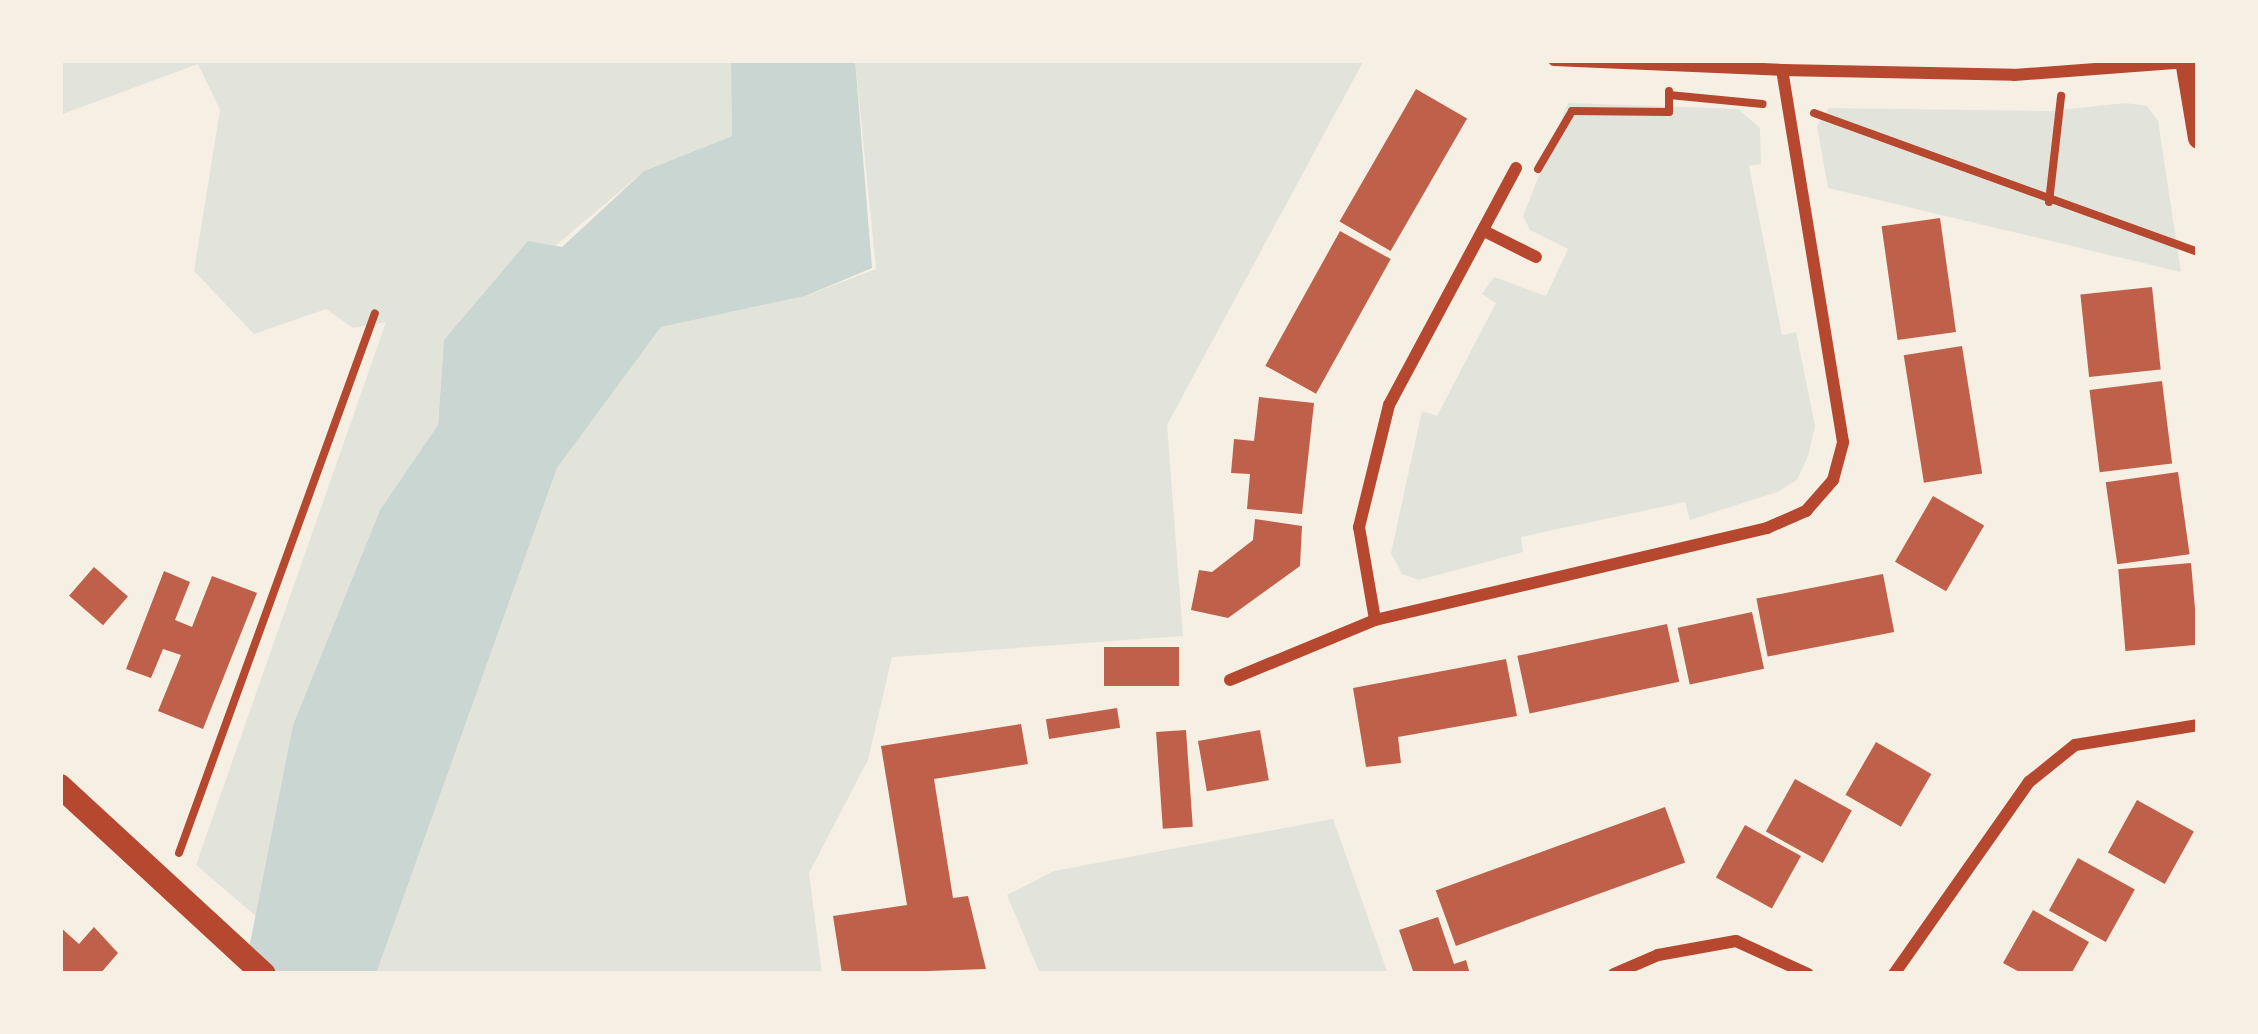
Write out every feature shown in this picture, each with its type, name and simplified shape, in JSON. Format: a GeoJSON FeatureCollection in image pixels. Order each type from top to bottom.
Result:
{"type":"FeatureCollection","features":[{"type":"Feature","properties":{"kind":"main road"},"geometry":{"type":"LineString","coordinates":[[60,786],[265,974]]}},
{"type":"Feature","properties":{"kind":"street"},"geometry":{"type":"LineString","coordinates":[[1554,60],[1782,70],[2060,73],[2185,61],[2198,138]]}},
{"type":"Feature","properties":{"kind":"street"},"geometry":{"type":"LineString","coordinates":[[1229,680],[1375,620],[1767,528],[1806,511],[1832,480],[1843,442],[1782,70]]}},
{"type":"Feature","properties":{"kind":"street"},"geometry":{"type":"LineString","coordinates":[[1375,620],[1359,526],[1389,405],[1516,168]]}},
{"type":"Feature","properties":{"kind":"street"},"geometry":{"type":"LineString","coordinates":[[1484,231],[1536,256]]}},
{"type":"Feature","properties":{"kind":"street"},"geometry":{"type":"LineString","coordinates":[[1894,974],[2029,782],[2075,746],[2198,725]]}},
{"type":"Feature","properties":{"kind":"street"},"geometry":{"type":"LineString","coordinates":[[1615,974],[1658,955],[1736,941],[1808,974]]}},
{"type":"Feature","properties":{"kind":"path"},"geometry":{"type":"LineString","coordinates":[[1516,168],[1544,169],[1571,111],[1670,112],[1669,65]]}},
{"type":"Feature","properties":{"kind":"path"},"geometry":{"type":"LineString","coordinates":[[2049,202],[2060,73]]}},
{"type":"Feature","properties":{"kind":"path"},"geometry":{"type":"LineString","coordinates":[[1669,95],[1813,106],[1814,115],[2198,252]]}},
{"type":"Feature","properties":{"kind":"path"},"geometry":{"type":"LineString","coordinates":[[168,884],[375,313]]}},
{"type":"Feature","properties":{"kind":"shaded area"},"geometry":{"type":"Polygon","coordinates":[[[60,60],[731,60],[732,136],[644,171],[444,340],[438,425],[380,510],[293,725],[257,917],[196,865],[386,322],[353,328],[326,309],[254,334],[194,271],[220,110],[198,64],[60,115],[60,60]]]}},
{"type":"Feature","properties":{"kind":"shaded area"},"geometry":{"type":"Polygon","coordinates":[[[731,60],[855,60],[872,268],[805,296],[661,327],[557,468],[376,974],[244,974],[293,725],[380,510],[438,425],[444,340],[528,241],[562,247],[644,171],[732,136],[731,60]]]}},
{"type":"Feature","properties":{"kind":"shaded area"},"geometry":{"type":"Polygon","coordinates":[[[855,60],[1364,60],[1167,425],[1183,636],[892,657],[868,760],[809,873],[822,974],[376,974],[557,468],[661,327],[805,296],[876,269],[855,60]]]}},
{"type":"Feature","properties":{"kind":"shaded area"},"geometry":{"type":"Polygon","coordinates":[[[1568,103],[1738,109],[1760,128],[1761,164],[1749,166],[1782,335],[1796,332],[1815,426],[1808,456],[1797,480],[1777,492],[1690,520],[1685,502],[1521,537],[1523,552],[1419,580],[1402,574],[1391,553],[1422,411],[1437,416],[1496,303],[1482,294],[1494,277],[1546,296],[1568,249],[1530,230],[1523,216],[1568,103]]]}},
{"type":"Feature","properties":{"kind":"shaded area"},"geometry":{"type":"Polygon","coordinates":[[[2125,103],[2147,106],[2158,121],[2181,272],[1828,188],[1817,126],[1829,108],[2050,111],[2125,103]]]}},
{"type":"Feature","properties":{"kind":"shaded area"},"geometry":{"type":"Polygon","coordinates":[[[1333,819],[1388,974],[1040,974],[1007,895],[1054,871],[1333,819]]]}},
{"type":"Feature","properties":{"kind":"building"},"geometry":{"type":"Polygon","coordinates":[[[1416,89],[1467,118],[1391,251],[1340,222],[1416,89]]]}},
{"type":"Feature","properties":{"kind":"building"},"geometry":{"type":"Polygon","coordinates":[[[1940,218],[1956,332],[1898,340],[1882,226],[1940,218]]]}},
{"type":"Feature","properties":{"kind":"building"},"geometry":{"type":"Polygon","coordinates":[[[1340,231],[1391,259],[1316,394],[1265,366],[1340,231]]]}},
{"type":"Feature","properties":{"kind":"building"},"geometry":{"type":"Polygon","coordinates":[[[2152,287],[2161,370],[2089,377],[2080,295],[2152,287]]]}},
{"type":"Feature","properties":{"kind":"building"},"geometry":{"type":"Polygon","coordinates":[[[1962,346],[1982,473],[1924,483],[1904,355],[1962,346]]]}},
{"type":"Feature","properties":{"kind":"building"},"geometry":{"type":"Polygon","coordinates":[[[2162,381],[2172,463],[2100,472],[2090,390],[2162,381]]]}},
{"type":"Feature","properties":{"kind":"building"},"geometry":{"type":"Polygon","coordinates":[[[1259,397],[1314,403],[1302,514],[1247,509],[1250,474],[1231,473],[1234,439],[1254,441],[1259,397]]]}},
{"type":"Feature","properties":{"kind":"building"},"geometry":{"type":"Polygon","coordinates":[[[2178,472],[2190,554],[2117,564],[2106,482],[2178,472]]]}},
{"type":"Feature","properties":{"kind":"building"},"geometry":{"type":"Polygon","coordinates":[[[1933,496],[1984,526],[1946,591],[1895,562],[1933,496]]]}},
{"type":"Feature","properties":{"kind":"building"},"geometry":{"type":"Polygon","coordinates":[[[1255,519],[1302,526],[1300,566],[1228,618],[1191,610],[1199,570],[1212,572],[1253,540],[1255,519]]]}},
{"type":"Feature","properties":{"kind":"building"},"geometry":{"type":"Polygon","coordinates":[[[2191,563],[2198,645],[2125,651],[2118,569],[2191,563]]]}},
{"type":"Feature","properties":{"kind":"building"},"geometry":{"type":"Polygon","coordinates":[[[94,567],[128,597],[103,625],[69,596],[94,567]]]}},
{"type":"Feature","properties":{"kind":"building"},"geometry":{"type":"Polygon","coordinates":[[[164,571],[190,582],[175,620],[192,627],[212,576],[257,593],[203,729],[158,711],[181,655],[163,649],[151,678],[126,669],[164,571]]]}},
{"type":"Feature","properties":{"kind":"building"},"geometry":{"type":"Polygon","coordinates":[[[1883,574],[1894,632],[1768,657],[1756,599],[1883,574]]]}},
{"type":"Feature","properties":{"kind":"building"},"geometry":{"type":"Polygon","coordinates":[[[1752,612],[1764,669],[1690,685],[1678,628],[1752,612]]]}},
{"type":"Feature","properties":{"kind":"building"},"geometry":{"type":"Polygon","coordinates":[[[1667,624],[1679,682],[1530,714],[1517,656],[1667,624]]]}},
{"type":"Feature","properties":{"kind":"building"},"geometry":{"type":"Polygon","coordinates":[[[1104,647],[1179,647],[1179,686],[1104,686],[1104,647]]]}},
{"type":"Feature","properties":{"kind":"building"},"geometry":{"type":"Polygon","coordinates":[[[1506,659],[1517,716],[1398,737],[1401,763],[1366,767],[1353,688],[1506,659]]]}},
{"type":"Feature","properties":{"kind":"building"},"geometry":{"type":"Polygon","coordinates":[[[1117,708],[1120,728],[1049,739],[1046,719],[1117,708]]]}},
{"type":"Feature","properties":{"kind":"building"},"geometry":{"type":"Polygon","coordinates":[[[1021,724],[1028,764],[934,779],[953,898],[968,896],[986,969],[842,974],[833,916],[907,905],[881,746],[1021,724]]]}},
{"type":"Feature","properties":{"kind":"building"},"geometry":{"type":"Polygon","coordinates":[[[1186,730],[1193,827],[1163,829],[1156,732],[1186,730]]]}},
{"type":"Feature","properties":{"kind":"building"},"geometry":{"type":"Polygon","coordinates":[[[1260,730],[1269,780],[1207,791],[1198,741],[1260,730]]]}},
{"type":"Feature","properties":{"kind":"building"},"geometry":{"type":"Polygon","coordinates":[[[1876,742],[1931,774],[1901,827],[1846,795],[1876,742]]]}},
{"type":"Feature","properties":{"kind":"building"},"geometry":{"type":"Polygon","coordinates":[[[1795,779],[1852,811],[1823,863],[1766,831],[1795,779]]]}},
{"type":"Feature","properties":{"kind":"building"},"geometry":{"type":"Polygon","coordinates":[[[2137,800],[2194,832],[2165,884],[2108,852],[2137,800]]]}},
{"type":"Feature","properties":{"kind":"building"},"geometry":{"type":"Polygon","coordinates":[[[1665,807],[1685,862],[1456,946],[1436,890],[1665,807]]]}},
{"type":"Feature","properties":{"kind":"building"},"geometry":{"type":"Polygon","coordinates":[[[1745,825],[1801,856],[1772,909],[1716,877],[1745,825]]]}},
{"type":"Feature","properties":{"kind":"building"},"geometry":{"type":"Polygon","coordinates":[[[2078,858],[2135,890],[2106,942],[2049,910],[2078,858]]]}},
{"type":"Feature","properties":{"kind":"building"},"geometry":{"type":"Polygon","coordinates":[[[2033,910],[2089,942],[2071,974],[2023,974],[2003,963],[2033,910]]]}},
{"type":"Feature","properties":{"kind":"building"},"geometry":{"type":"Polygon","coordinates":[[[1438,917],[1454,964],[1466,960],[1470,974],[1414,974],[1399,930],[1438,917]]]}},
{"type":"Feature","properties":{"kind":"building"},"geometry":{"type":"Polygon","coordinates":[[[60,927],[79,944],[94,927],[118,953],[100,974],[60,974],[60,927]]]}}]}
